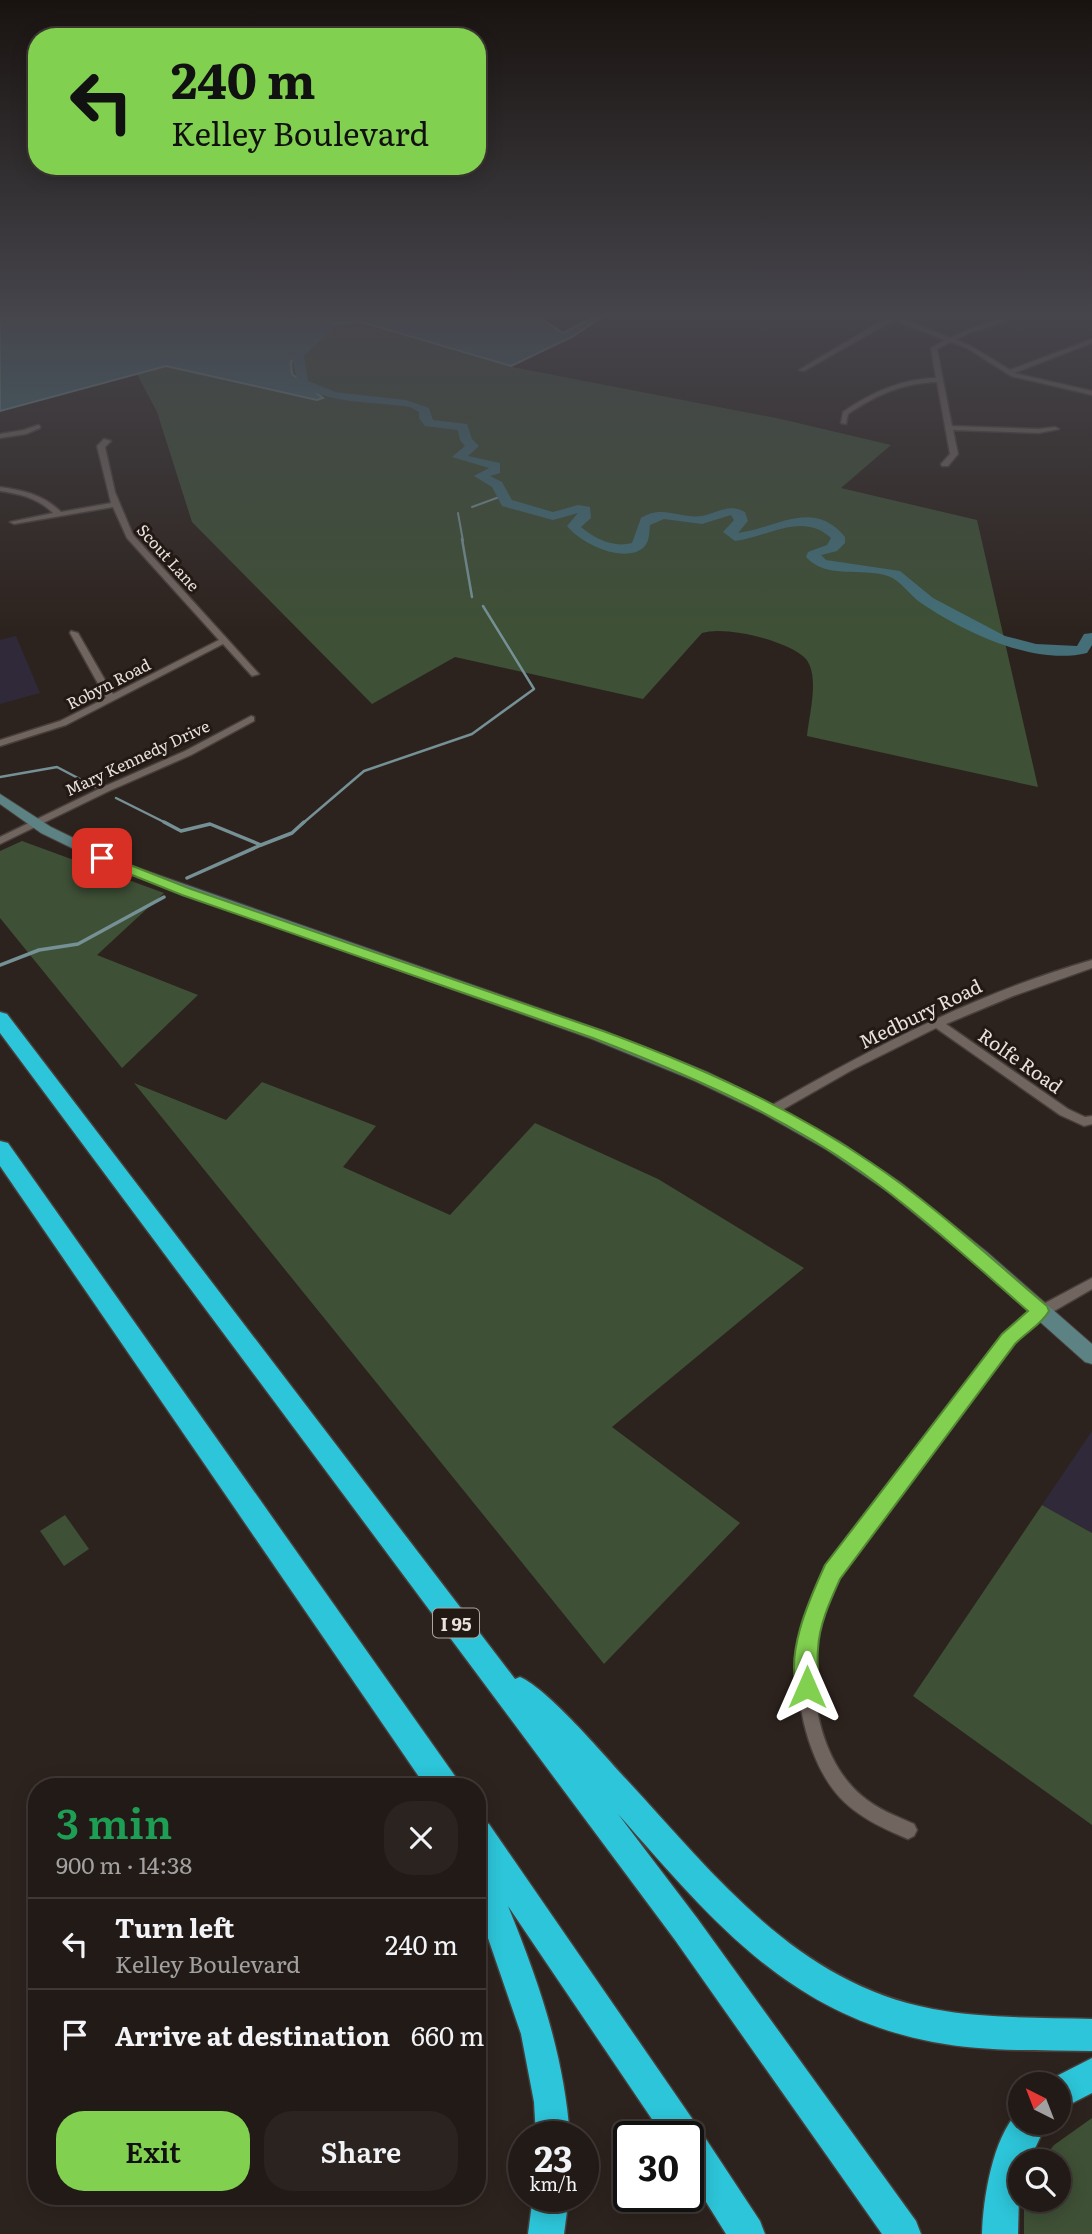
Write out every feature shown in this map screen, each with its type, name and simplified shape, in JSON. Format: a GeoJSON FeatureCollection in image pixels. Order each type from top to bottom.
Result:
{"type":"FeatureCollection","features":[{"type":"Feature","properties":{"kind":"highway","name":"I 95"},"geometry":{"type":"LineString","coordinates":[[0,1019],[729,1988],[902,2234]]}},
{"type":"Feature","properties":{"kind":"highway"},"geometry":{"type":"LineString","coordinates":[[0,1149],[438,1778]]}},
{"type":"Feature","properties":{"kind":"highway"},"geometry":{"type":"LineString","coordinates":[[477,1651],[571,1739],[741,1927],[805,1976],[869,2007],[926,2025],[977,2031],[1092,2035]]}},
{"type":"Feature","properties":{"kind":"highway"},"geometry":{"type":"LineString","coordinates":[[486,1847],[673,2121]]}},
{"type":"Feature","properties":{"kind":"highway"},"geometry":{"type":"LineString","coordinates":[[486,1891],[534,2020],[549,2085],[552,2121]]}},
{"type":"Feature","properties":{"kind":"highway"},"geometry":{"type":"LineString","coordinates":[[1071,2086],[1092,2075]]}},
{"type":"Feature","properties":{"kind":"highway"},"geometry":{"type":"LineString","coordinates":[[1000,2234],[1001,2199],[1009,2165],[1024,2135]]}},
{"type":"Feature","properties":{"kind":"highway"},"geometry":{"type":"LineString","coordinates":[[704,2167],[747,2234]]}},
{"type":"Feature","properties":{"kind":"highway"},"geometry":{"type":"LineString","coordinates":[[546,2234],[549,2212]]}},
{"type":"Feature","properties":{"kind":"main road"},"geometry":{"type":"LineString","coordinates":[[0,798],[37,824],[82,849],[133,872],[611,1039],[663,1059],[771,1111],[862,1164],[908,1197],[1092,1356]]}},
{"type":"Feature","properties":{"kind":"street"},"geometry":{"type":"LineString","coordinates":[[945,464],[954,456],[947,421]]}},
{"type":"Feature","properties":{"kind":"street"},"geometry":{"type":"LineString","coordinates":[[0,436],[38,427]]}},
{"type":"Feature","properties":{"kind":"street"},"geometry":{"type":"LineString","coordinates":[[948,428],[1039,431],[1055,429]]}},
{"type":"Feature","properties":{"kind":"street","name":"Scout Lane"},"geometry":{"type":"LineString","coordinates":[[107,441],[101,446],[117,504],[130,536],[255,674]]}},
{"type":"Feature","properties":{"kind":"street"},"geometry":{"type":"LineString","coordinates":[[0,489],[34,496],[51,504],[59,514]]}},
{"type":"Feature","properties":{"kind":"street"},"geometry":{"type":"LineString","coordinates":[[14,522],[117,504]]}},
{"type":"Feature","properties":{"kind":"street"},"geometry":{"type":"LineString","coordinates":[[74,633],[111,699]]}},
{"type":"Feature","properties":{"kind":"street","name":"Robyn Road"},"geometry":{"type":"LineString","coordinates":[[0,743],[63,723],[225,640]]}},
{"type":"Feature","properties":{"kind":"street","name":"Mary Kennedy Drive"},"geometry":{"type":"LineString","coordinates":[[0,841],[106,789],[188,753],[251,719]]}},
{"type":"Feature","properties":{"kind":"street","name":"Medbury Road"},"geometry":{"type":"LineString","coordinates":[[771,1111],[937,1023],[1010,991],[1092,964]]}},
{"type":"Feature","properties":{"kind":"street","name":"Rolfe Road"},"geometry":{"type":"LineString","coordinates":[[937,1023],[1064,1112],[1089,1120]]}},
{"type":"Feature","properties":{"kind":"street"},"geometry":{"type":"LineString","coordinates":[[908,1830],[865,1810],[851,1799],[824,1758],[812,1724],[807,1687],[807,1647],[817,1605],[833,1572],[1019,1327],[1041,1311],[1092,1283]]}},
{"type":"Feature","properties":{"kind":"shaded area"},"geometry":{"type":"Polygon","coordinates":[[[16,636],[40,693],[0,704],[0,640],[16,636]]]}},
{"type":"Feature","properties":{"kind":"shaded area"},"geometry":{"type":"Polygon","coordinates":[[[1092,1431],[1092,1533],[1042,1505],[1092,1431]]]}},
{"type":"Feature","properties":{"kind":"green space"},"geometry":{"type":"Polygon","coordinates":[[[160,421],[791,421],[891,445],[841,488],[977,520],[1038,787],[807,736],[813,686],[806,659],[798,652],[772,641],[726,631],[702,633],[643,699],[455,657],[372,704],[192,522],[160,421]]]}},
{"type":"Feature","properties":{"kind":"green space"},"geometry":{"type":"Polygon","coordinates":[[[22,841],[164,893],[97,955],[198,995],[122,1068],[0,918],[0,851],[22,841]]]}},
{"type":"Feature","properties":{"kind":"green space"},"geometry":{"type":"Polygon","coordinates":[[[262,1082],[376,1126],[343,1167],[450,1215],[535,1123],[658,1179],[804,1268],[612,1427],[740,1523],[604,1664],[134,1083],[226,1120],[262,1082]]]}},
{"type":"Feature","properties":{"kind":"green space"},"geometry":{"type":"Polygon","coordinates":[[[1042,1505],[1092,1533],[1092,1825],[913,1696],[1042,1505]]]}},
{"type":"Feature","properties":{"kind":"green space"},"geometry":{"type":"Polygon","coordinates":[[[65,1515],[89,1549],[64,1566],[40,1531],[65,1515]]]}},
{"type":"Feature","properties":{"kind":"green space"},"geometry":{"type":"Polygon","coordinates":[[[1092,2118],[1092,2234],[1024,2234],[1024,2212],[1071,2212],[1071,2149],[1051,2149],[1092,2118]]]}},
{"type":"Feature","properties":{"kind":"waterway"},"geometry":{"type":"LineString","coordinates":[[428,421],[463,427],[466,440],[473,446],[458,457],[496,466],[496,470],[480,476],[497,485],[507,503],[553,516],[578,509],[585,510],[584,518],[574,526],[602,545],[622,549],[637,546],[642,538],[643,525],[651,517],[659,515],[697,520],[733,511],[740,515],[741,521],[730,532],[735,537],[788,523],[815,521],[827,526],[838,537],[838,543],[832,548],[815,552],[813,557],[821,563],[895,574],[928,601],[967,624],[1000,639],[1036,648],[1082,650],[1089,637],[1092,638]]}},
{"type":"Feature","properties":{"kind":"waterway"},"geometry":{"type":"LineString","coordinates":[[472,507],[502,496]]}},
{"type":"Feature","properties":{"kind":"waterway"},"geometry":{"type":"LineString","coordinates":[[458,513],[463,541]]}},
{"type":"Feature","properties":{"kind":"waterway"},"geometry":{"type":"LineString","coordinates":[[462,539],[472,597]]}},
{"type":"Feature","properties":{"kind":"waterway"},"geometry":{"type":"LineString","coordinates":[[302,824],[364,771],[472,734],[534,689],[483,606]]}},
{"type":"Feature","properties":{"kind":"waterway"},"geometry":{"type":"LineString","coordinates":[[0,777],[57,767],[95,787]]}},
{"type":"Feature","properties":{"kind":"waterway"},"geometry":{"type":"LineString","coordinates":[[116,798],[164,822]]}},
{"type":"Feature","properties":{"kind":"waterway"},"geometry":{"type":"LineString","coordinates":[[164,822],[168,824]]}},
{"type":"Feature","properties":{"kind":"waterway"},"geometry":{"type":"LineString","coordinates":[[164,822],[181,831],[210,824],[261,845]]}},
{"type":"Feature","properties":{"kind":"waterway"},"geometry":{"type":"LineString","coordinates":[[261,845],[292,833],[304,822]]}},
{"type":"Feature","properties":{"kind":"waterway"},"geometry":{"type":"LineString","coordinates":[[187,878],[261,845]]}},
{"type":"Feature","properties":{"kind":"waterway"},"geometry":{"type":"LineString","coordinates":[[0,965],[39,950],[78,944],[164,897]]}},
{"type":"Feature","properties":{"kind":"route"},"geometry":{"type":"LineString","coordinates":[[102,858],[186,892],[511,1003],[663,1059],[722,1086],[765,1107],[862,1164],[908,1197],[1041,1311],[1008,1339],[833,1572],[817,1605],[807,1647],[807,1687]]}}]}
